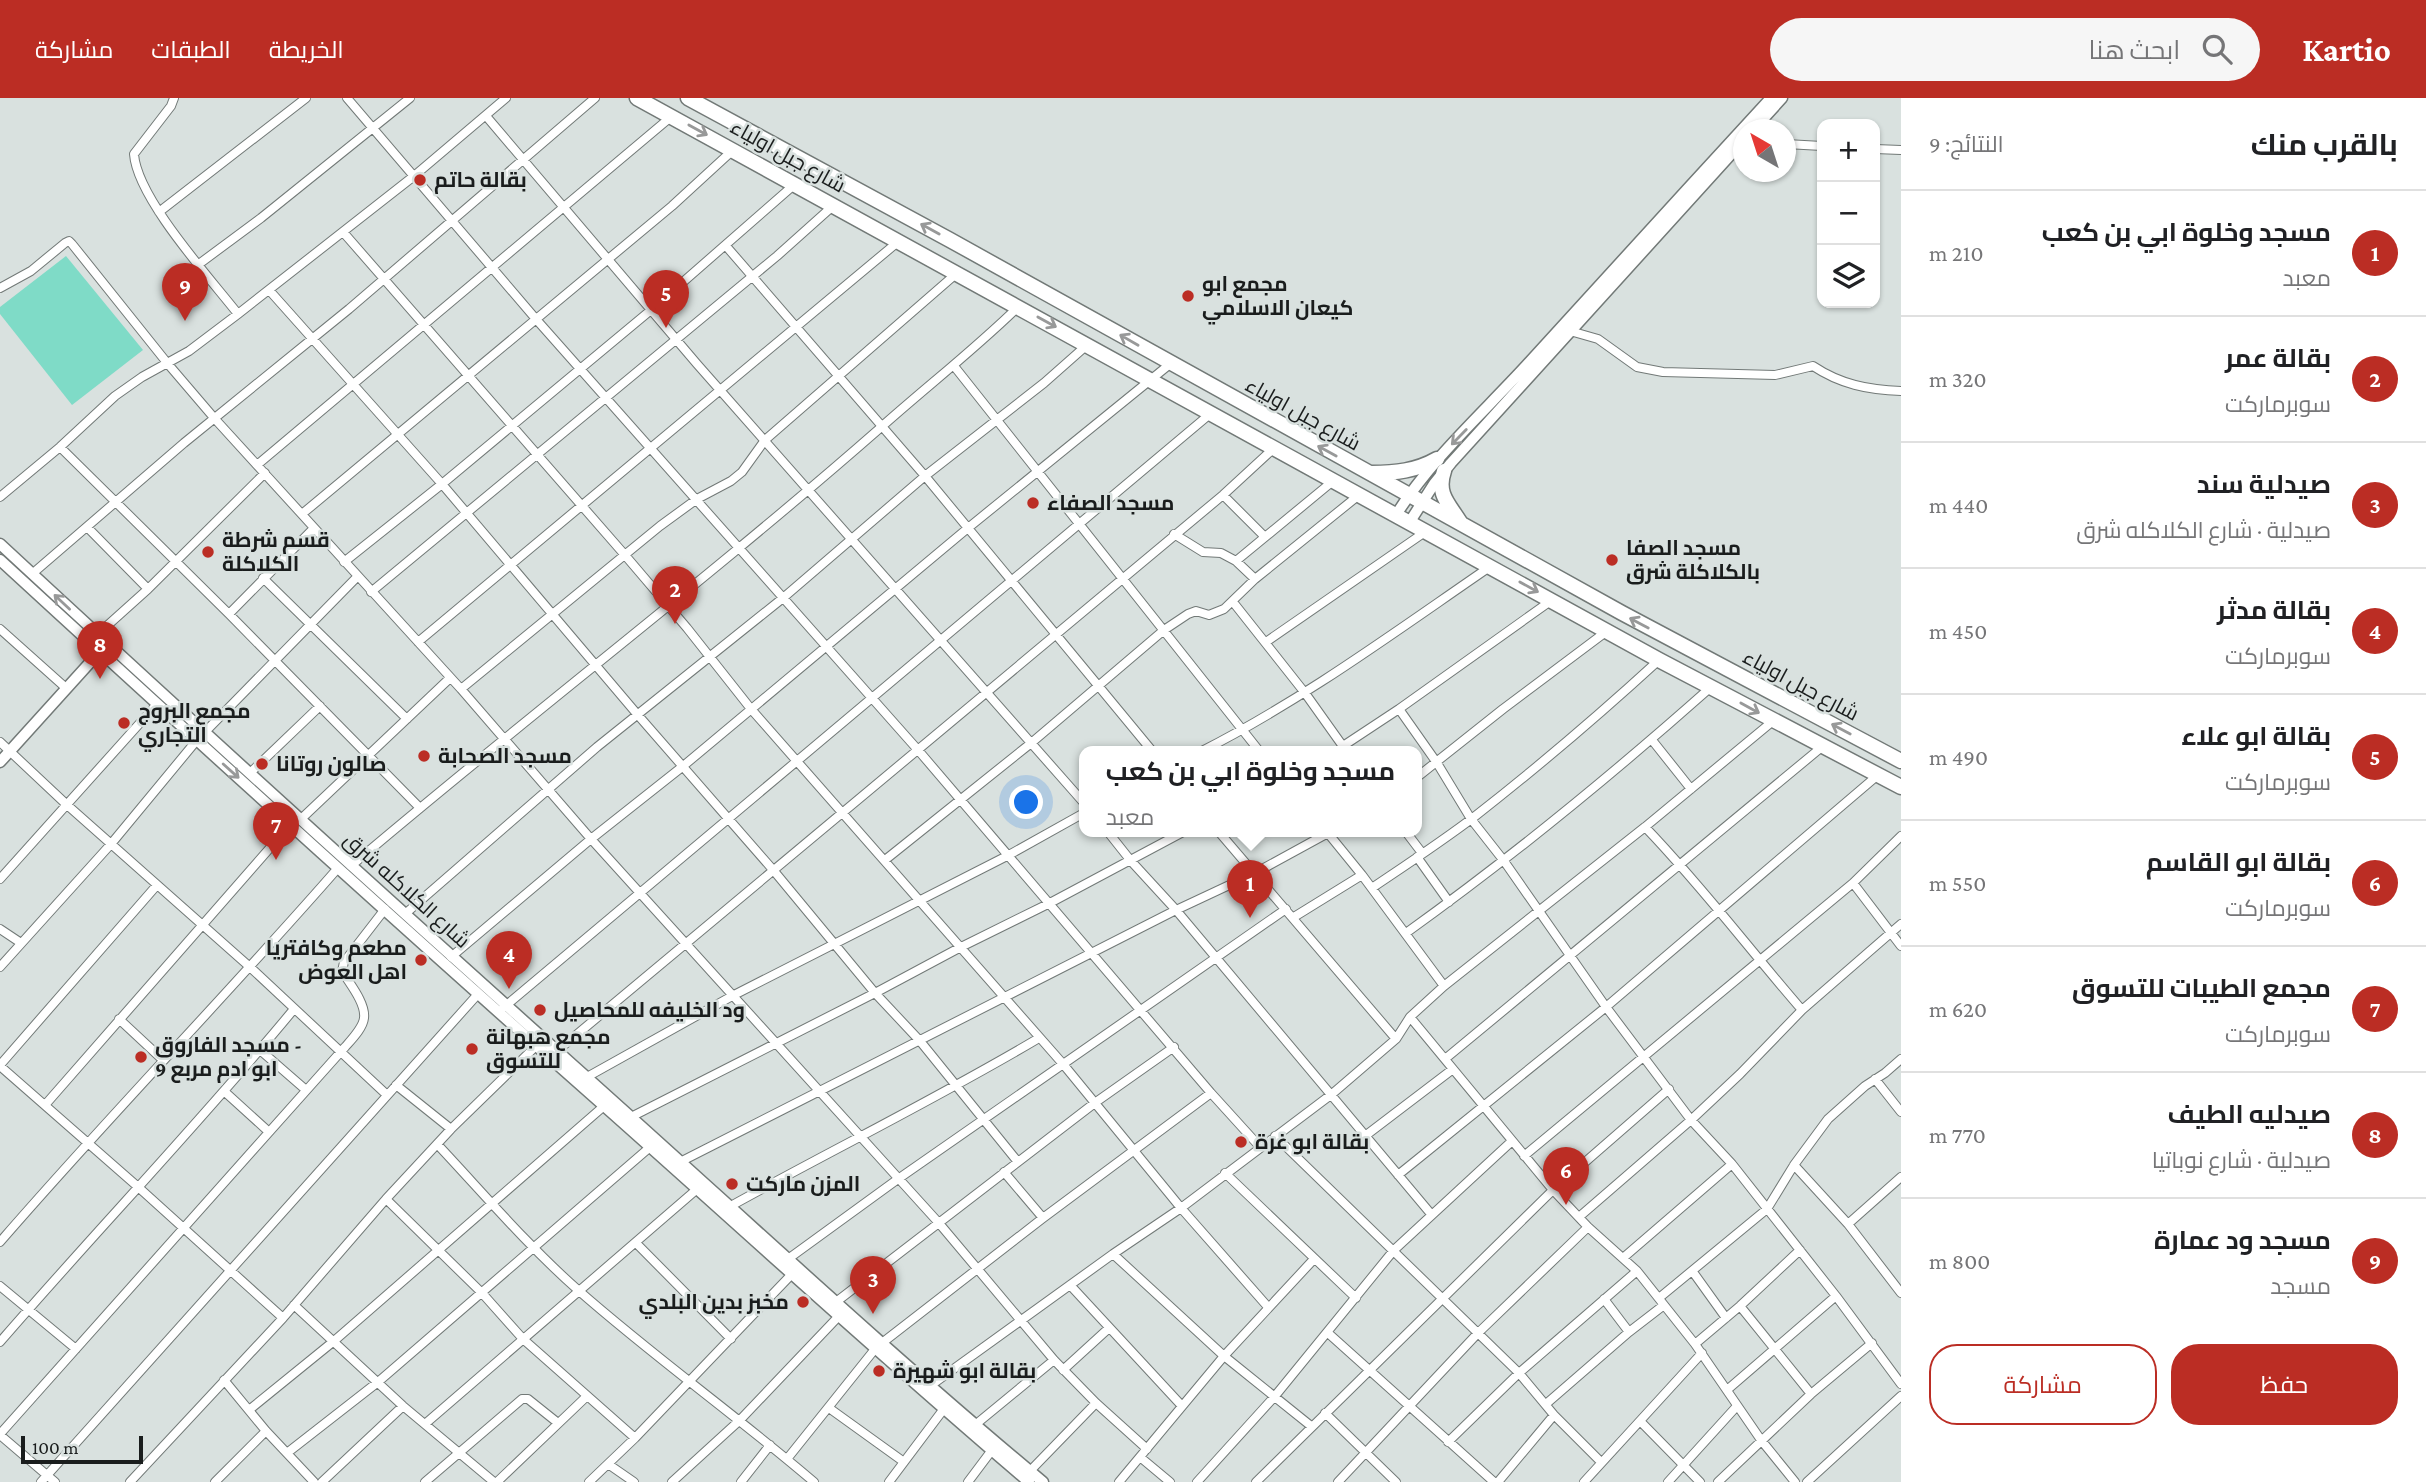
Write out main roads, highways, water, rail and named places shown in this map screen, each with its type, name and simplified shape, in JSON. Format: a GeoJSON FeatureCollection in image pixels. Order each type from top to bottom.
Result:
{"type":"FeatureCollection","features":[{"type":"Feature","properties":{"kind":"highway","name":"شارع جبل اولياء"},"geometry":{"type":"LineString","coordinates":[[637,98],[1659,660],[1901,787]]}},
{"type":"Feature","properties":{"kind":"highway","name":"شارع جبل اولياء"},"geometry":{"type":"LineString","coordinates":[[688,98],[1462,526],[1901,761]]}},
{"type":"Feature","properties":{"kind":"highway"},"geometry":{"type":"LineString","coordinates":[[971,281],[985,260]]}},
{"type":"Feature","properties":{"kind":"highway"},"geometry":{"type":"LineString","coordinates":[[1368,473],[1396,473],[1441,465],[1441,493],[1462,526]]}},
{"type":"Feature","properties":{"kind":"place","name":"بقالة حاتم"},"geometry":{"type":"Point","coordinates":[420,180]}},
{"type":"Feature","properties":{"kind":"place","name":"مجمع ابو كيعان الاسلامي"},"geometry":{"type":"Point","coordinates":[1188,296]}},
{"type":"Feature","properties":{"kind":"place","name":"مسجد ود عمارة"},"geometry":{"type":"Point","coordinates":[185,321]}},
{"type":"Feature","properties":{"kind":"place","name":"بقالة ابو علاء"},"geometry":{"type":"Point","coordinates":[666,328]}},
{"type":"Feature","properties":{"kind":"place","name":"مسجد الصفاء"},"geometry":{"type":"Point","coordinates":[1033,503]}},
{"type":"Feature","properties":{"kind":"place","name":"قسم شرطة الكلاكلة"},"geometry":{"type":"Point","coordinates":[208,552]}},
{"type":"Feature","properties":{"kind":"place","name":"مسجد الصفا بالكلاكلة شرق"},"geometry":{"type":"Point","coordinates":[1612,560]}},
{"type":"Feature","properties":{"kind":"place","name":"بقالة عمر"},"geometry":{"type":"Point","coordinates":[675,624]}},
{"type":"Feature","properties":{"kind":"place","name":"صيدليه الطيف"},"geometry":{"type":"Point","coordinates":[100,679]}},
{"type":"Feature","properties":{"kind":"place","name":"مجمع البروج التجاري"},"geometry":{"type":"Point","coordinates":[124,723]}},
{"type":"Feature","properties":{"kind":"place","name":"مسجد الصحابة"},"geometry":{"type":"Point","coordinates":[424,756]}},
{"type":"Feature","properties":{"kind":"place","name":"صالون روتانا"},"geometry":{"type":"Point","coordinates":[262,764]}},
{"type":"Feature","properties":{"kind":"place","name":"مجمع الطيبات للتسوق"},"geometry":{"type":"Point","coordinates":[276,860]}},
{"type":"Feature","properties":{"kind":"place","name":"مسجد وخلوة ابي بن كعب"},"geometry":{"type":"Point","coordinates":[1250,918]}},
{"type":"Feature","properties":{"kind":"place","name":"مطعم وكافتريا اهل العوض"},"geometry":{"type":"Point","coordinates":[421,960]}},
{"type":"Feature","properties":{"kind":"place","name":"بقالة مدثر"},"geometry":{"type":"Point","coordinates":[509,989]}},
{"type":"Feature","properties":{"kind":"place","name":"ود الخليفه للمحاصيل"},"geometry":{"type":"Point","coordinates":[540,1010]}},
{"type":"Feature","properties":{"kind":"place","name":"مجمع هبهانة للتسوق"},"geometry":{"type":"Point","coordinates":[472,1049]}},
{"type":"Feature","properties":{"kind":"place","name":"مسجد الفاروق - ابو ادم مربع 9"},"geometry":{"type":"Point","coordinates":[141,1057]}},
{"type":"Feature","properties":{"kind":"place","name":"بقالة ابو غرة"},"geometry":{"type":"Point","coordinates":[1241,1142]}},
{"type":"Feature","properties":{"kind":"place","name":"المزن ماركت"},"geometry":{"type":"Point","coordinates":[732,1184]}},
{"type":"Feature","properties":{"kind":"place","name":"بقالة ابو القاسم"},"geometry":{"type":"Point","coordinates":[1566,1205]}},
{"type":"Feature","properties":{"kind":"place","name":"مخبز بدين البلدي"},"geometry":{"type":"Point","coordinates":[803,1302]}},
{"type":"Feature","properties":{"kind":"place","name":"صيدلية سند"},"geometry":{"type":"Point","coordinates":[873,1314]}},
{"type":"Feature","properties":{"kind":"place","name":"بقالة ابو شهيرة"},"geometry":{"type":"Point","coordinates":[879,1371]}}]}
